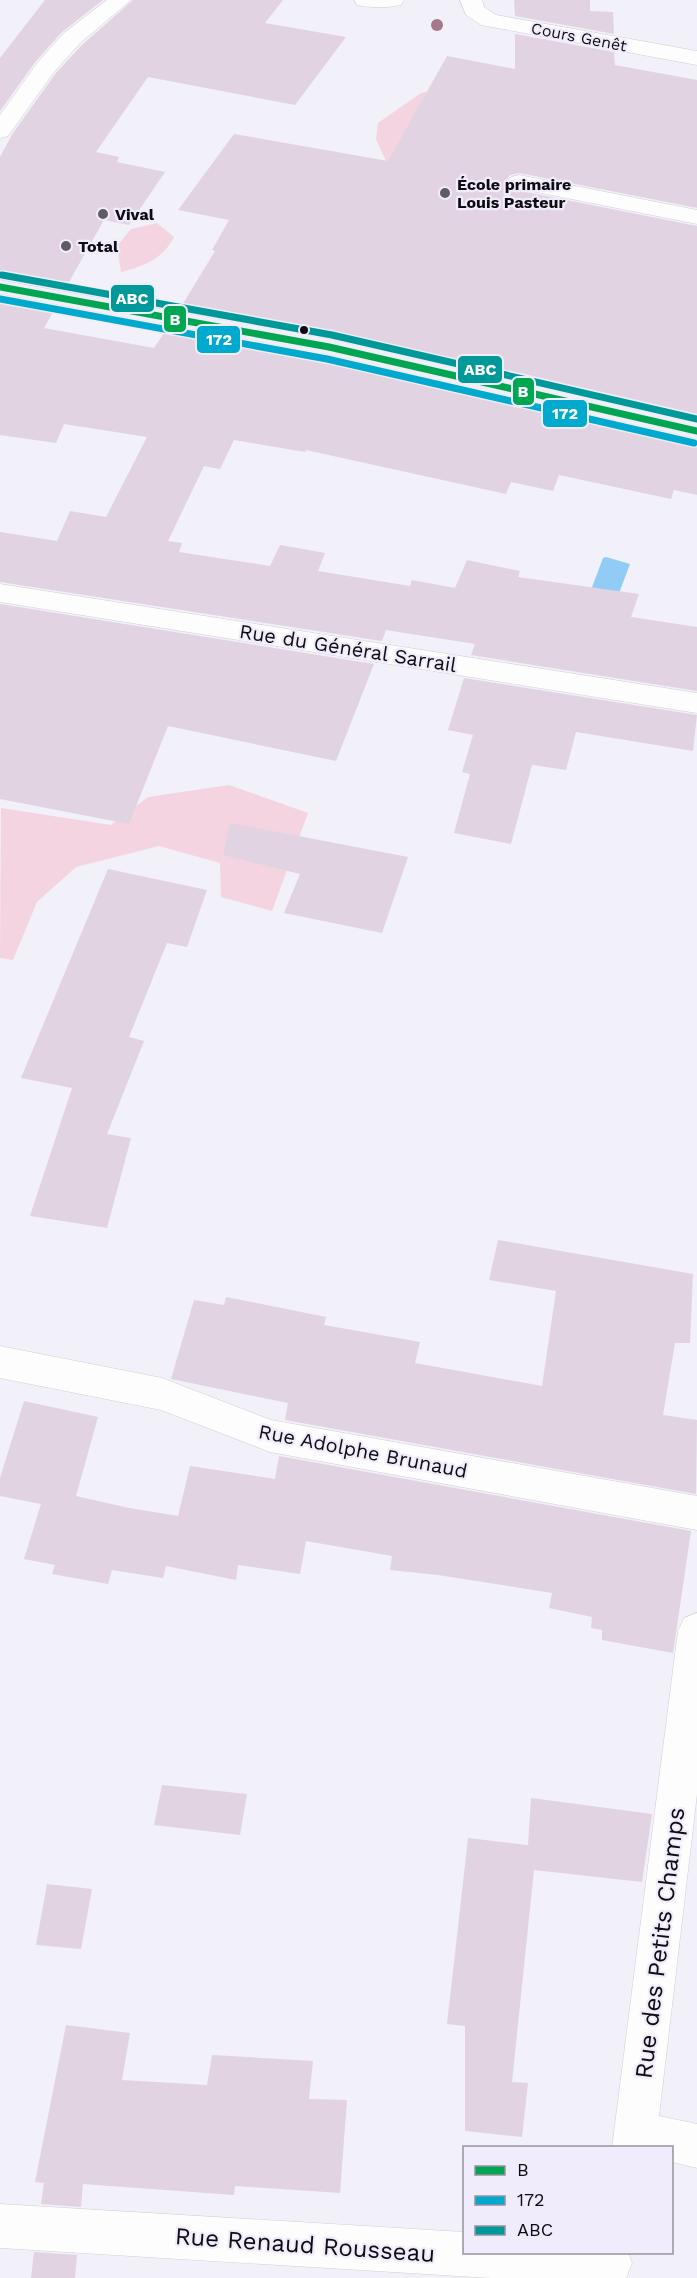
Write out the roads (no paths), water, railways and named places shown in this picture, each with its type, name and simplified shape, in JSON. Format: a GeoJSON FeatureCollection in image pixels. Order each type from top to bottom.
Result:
{"type":"FeatureCollection","features":[{"type":"Feature","properties":{"kind":"main road"},"geometry":{"type":"LineString","coordinates":[[0,287],[329,347],[697,431]]}},
{"type":"Feature","properties":{"kind":"street"},"geometry":{"type":"LineString","coordinates":[[0,131],[46,67],[65,45],[120,0]]}},
{"type":"Feature","properties":{"kind":"street"},"geometry":{"type":"LineString","coordinates":[[365,0],[393,0]]}},
{"type":"Feature","properties":{"kind":"street","name":"Cours Genêt"},"geometry":{"type":"LineString","coordinates":[[471,0],[474,10],[489,20],[697,58]]}},
{"type":"Feature","properties":{"kind":"street"},"geometry":{"type":"LineString","coordinates":[[519,182],[697,217]]}},
{"type":"Feature","properties":{"kind":"street","name":"Rue du Général Sarrail"},"geometry":{"type":"LineString","coordinates":[[0,593],[697,704]]}},
{"type":"Feature","properties":{"kind":"street","name":"Rue Adolphe Brunaud"},"geometry":{"type":"LineString","coordinates":[[0,1362],[162,1394],[270,1436],[697,1513]]}},
{"type":"Feature","properties":{"kind":"street","name":"Rue des Petits Champs"},"geometry":{"type":"LineString","coordinates":[[635,2140],[697,1631]]}},
{"type":"Feature","properties":{"kind":"street"},"geometry":{"type":"LineString","coordinates":[[635,2140],[697,2146]]}},
{"type":"Feature","properties":{"kind":"street","name":"Rue Renaud Rousseau"},"geometry":{"type":"LineString","coordinates":[[0,2226],[610,2265]]}},
{"type":"Feature","properties":{"kind":"water"},"geometry":{"type":"Polygon","coordinates":[[[603,558],[630,564],[618,596],[591,590],[603,558]]]}},
{"type":"Feature","properties":{"kind":"place","name":"École primaire Louis Pasteur"},"geometry":{"type":"Point","coordinates":[445,193]}},
{"type":"Feature","properties":{"kind":"place","name":"Vival"},"geometry":{"type":"Point","coordinates":[103,214]}},
{"type":"Feature","properties":{"kind":"place","name":"Total"},"geometry":{"type":"Point","coordinates":[66,246]}}]}
